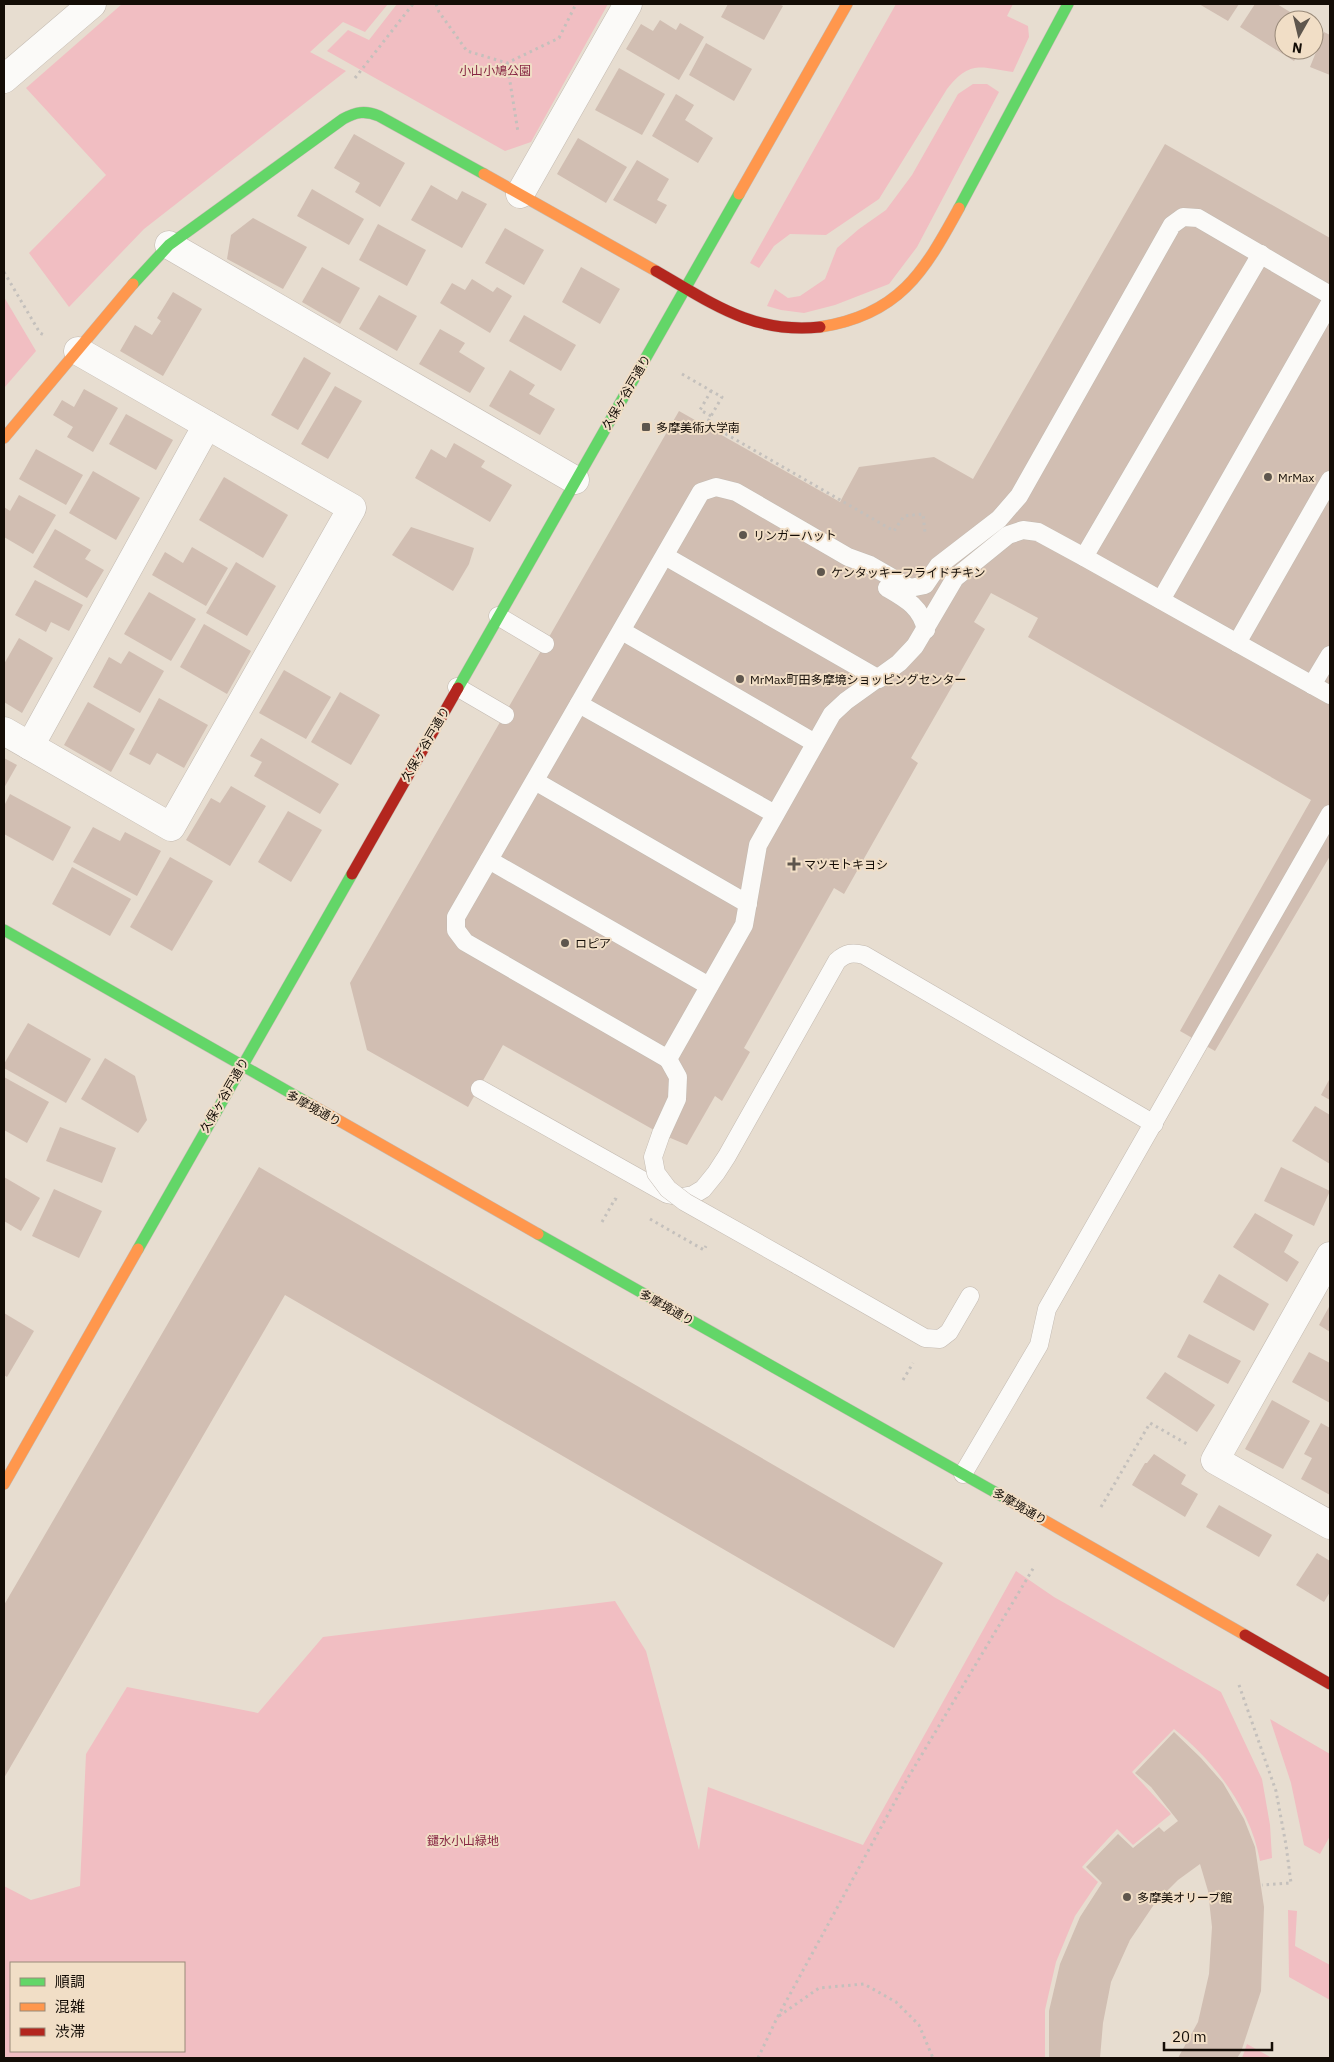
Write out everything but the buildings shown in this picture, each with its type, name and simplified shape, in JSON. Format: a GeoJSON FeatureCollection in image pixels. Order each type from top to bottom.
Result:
{"type":"FeatureCollection","features":[{"type":"Feature","properties":{"kind":"street"},"geometry":{"type":"LineString","coordinates":[[4,79],[92,4]]}},
{"type":"Feature","properties":{"kind":"street"},"geometry":{"type":"LineString","coordinates":[[520,194],[628,4]]}},
{"type":"Feature","properties":{"kind":"street","name":"久保ヶ谷戸通り"},"geometry":{"type":"LineString","coordinates":[[4,1484],[847,4]]}},
{"type":"Feature","properties":{"kind":"street"},"geometry":{"type":"LineString","coordinates":[[4,438],[148,266],[169,245],[343,119],[357,111],[371,111],[735,316],[781,328],[824,326],[858,318],[891,301],[934,254],[1068,4]]}},
{"type":"Feature","properties":{"kind":"street"},"geometry":{"type":"LineString","coordinates":[[169,245],[575,480]]}},
{"type":"Feature","properties":{"kind":"street"},"geometry":{"type":"LineString","coordinates":[[4,731],[171,827],[352,508],[78,351]]}},
{"type":"Feature","properties":{"kind":"street"},"geometry":{"type":"LineString","coordinates":[[30,746],[207,425]]}},
{"type":"Feature","properties":{"kind":"street","name":"多摩境通り"},"geometry":{"type":"LineString","coordinates":[[4,930],[1330,1684]]}},
{"type":"Feature","properties":{"kind":"street"},"geometry":{"type":"LineString","coordinates":[[1330,1256],[1216,1460],[1330,1525]]}},
{"type":"Feature","properties":{"kind":"lane"},"geometry":{"type":"LineString","coordinates":[[970,1296],[949,1332],[940,1339],[925,1338],[686,1202],[668,1188],[656,1173],[653,1158],[660,1134],[677,1099],[678,1077],[668,1059],[465,942],[456,930],[456,918],[701,492],[716,487],[736,492],[848,557],[870,565],[910,588],[925,585],[938,566],[999,519],[1019,496],[1172,225],[1183,217],[1198,218],[1330,294]]}},
{"type":"Feature","properties":{"kind":"lane"},"geometry":{"type":"LineString","coordinates":[[1084,557],[1261,254]]}},
{"type":"Feature","properties":{"kind":"lane"},"geometry":{"type":"LineString","coordinates":[[1161,600],[1330,303]]}},
{"type":"Feature","properties":{"kind":"lane"},"geometry":{"type":"LineString","coordinates":[[1237,643],[1330,480]]}},
{"type":"Feature","properties":{"kind":"lane"},"geometry":{"type":"LineString","coordinates":[[668,1059],[744,925],[758,845],[832,714],[846,701],[899,663],[915,646],[926,630],[954,578],[1008,535],[1023,530],[1038,532],[1330,696]]}},
{"type":"Feature","properties":{"kind":"lane"},"geometry":{"type":"LineString","coordinates":[[665,556],[879,679]]}},
{"type":"Feature","properties":{"kind":"lane"},"geometry":{"type":"LineString","coordinates":[[848,557],[866,576],[907,599],[917,608],[924,619],[926,630]]}},
{"type":"Feature","properties":{"kind":"lane"},"geometry":{"type":"LineString","coordinates":[[498,616],[545,644]]}},
{"type":"Feature","properties":{"kind":"lane"},"geometry":{"type":"LineString","coordinates":[[622,630],[815,743]]}},
{"type":"Feature","properties":{"kind":"lane"},"geometry":{"type":"LineString","coordinates":[[1312,685],[1330,655]]}},
{"type":"Feature","properties":{"kind":"lane"},"geometry":{"type":"LineString","coordinates":[[457,687],[504,715]]}},
{"type":"Feature","properties":{"kind":"lane"},"geometry":{"type":"LineString","coordinates":[[579,704],[775,814]]}},
{"type":"Feature","properties":{"kind":"lane"},"geometry":{"type":"LineString","coordinates":[[535,781],[748,904]]}},
{"type":"Feature","properties":{"kind":"lane"},"geometry":{"type":"LineString","coordinates":[[963,1474],[1039,1345],[1047,1310],[1330,814]]}},
{"type":"Feature","properties":{"kind":"lane"},"geometry":{"type":"LineString","coordinates":[[489,860],[709,986]]}},
{"type":"Feature","properties":{"kind":"lane"},"geometry":{"type":"LineString","coordinates":[[480,1089],[667,1194],[682,1197],[693,1195],[703,1189],[727,1156],[837,961],[845,955],[854,953],[864,955],[1154,1124]]}},
{"type":"Feature","properties":{"kind":"path"},"geometry":{"type":"LineString","coordinates":[[356,78],[413,4]]}},
{"type":"Feature","properties":{"kind":"path"},"geometry":{"type":"LineString","coordinates":[[436,4],[439,12],[467,51],[508,63],[559,38],[576,4]]}},
{"type":"Feature","properties":{"kind":"path"},"geometry":{"type":"LineString","coordinates":[[508,63],[518,132],[516,139]]}},
{"type":"Feature","properties":{"kind":"path"},"geometry":{"type":"LineString","coordinates":[[4,272],[40,333],[53,340]]}},
{"type":"Feature","properties":{"kind":"path"},"geometry":{"type":"LineString","coordinates":[[682,374],[722,396],[707,423],[894,530],[904,516],[923,514],[925,532]]}},
{"type":"Feature","properties":{"kind":"path"},"geometry":{"type":"LineString","coordinates":[[711,391],[700,410],[711,416]]}},
{"type":"Feature","properties":{"kind":"path"},"geometry":{"type":"LineString","coordinates":[[602,1222],[615,1199],[623,1204]]}},
{"type":"Feature","properties":{"kind":"path"},"geometry":{"type":"LineString","coordinates":[[648,1218],[704,1250]]}},
{"type":"Feature","properties":{"kind":"path"},"geometry":{"type":"LineString","coordinates":[[1101,1506],[1150,1424],[1216,1460]]}},
{"type":"Feature","properties":{"kind":"path"},"geometry":{"type":"LineString","coordinates":[[758,2058],[777,2018],[909,1776],[1034,1567]]}},
{"type":"Feature","properties":{"kind":"path"},"geometry":{"type":"LineString","coordinates":[[1239,1685],[1270,1770],[1286,1845],[1291,1883],[1262,1885]]}},
{"type":"Feature","properties":{"kind":"path"},"geometry":{"type":"LineString","coordinates":[[777,2018],[819,1988],[864,1984],[896,2002],[919,2025],[933,2058]]}},
{"type":"Feature","properties":{"kind":"green space"},"geometry":{"type":"Polygon","coordinates":[[[122,4],[388,4],[365,32],[343,22],[310,52],[346,71],[144,229],[69,307],[29,253],[106,175],[26,88],[122,4]]]}},
{"type":"Feature","properties":{"kind":"green space","name":"小山小鳩公園"},"geometry":{"type":"Polygon","coordinates":[[[397,4],[608,4],[531,142],[505,151],[327,51],[348,30],[369,40],[397,4]]]}},
{"type":"Feature","properties":{"kind":"green space"},"geometry":{"type":"Polygon","coordinates":[[[896,4],[1013,4],[1007,16],[1028,26],[1029,37],[1013,72],[992,68],[976,68],[962,73],[955,80],[947,89],[879,199],[826,235],[790,234],[774,246],[759,268],[750,263],[896,4]]]}},
{"type":"Feature","properties":{"kind":"green space"},"geometry":{"type":"Polygon","coordinates":[[[973,84],[987,84],[999,92],[917,247],[889,284],[835,305],[804,313],[767,306],[775,289],[788,298],[800,296],[825,279],[837,248],[859,229],[886,210],[912,175],[958,94],[973,84]]]}},
{"type":"Feature","properties":{"kind":"green space"},"geometry":{"type":"Polygon","coordinates":[[[4,297],[36,351],[4,388],[4,297]]]}},
{"type":"Feature","properties":{"kind":"green space","name":"鑓水小山緑地"},"geometry":{"type":"Polygon","coordinates":[[[1016,1571],[1054,1597],[1221,1692],[1262,1779],[1270,1825],[1272,1858],[1260,1861],[1248,1823],[1229,1788],[1203,1756],[1174,1729],[1132,1772],[1171,1814],[1133,1845],[1117,1829],[1082,1867],[1098,1882],[1075,1916],[1056,1962],[1045,2010],[1045,2058],[4,2058],[4,1886],[31,1900],[80,1886],[86,1754],[127,1687],[258,1713],[323,1637],[615,1601],[646,1651],[699,1850],[708,1787],[863,1845],[1016,1571]]]}},
{"type":"Feature","properties":{"kind":"green space"},"geometry":{"type":"Polygon","coordinates":[[[1270,1719],[1330,1754],[1330,1836],[1320,1854],[1304,1845],[1291,1783],[1270,1719]]]}},
{"type":"Feature","properties":{"kind":"green space"},"geometry":{"type":"Polygon","coordinates":[[[1288,1910],[1297,1911],[1295,1946],[1330,1965],[1330,2000],[1289,1977],[1288,1910]]]}},
{"type":"Feature","properties":{"kind":"green space"},"geometry":{"type":"Polygon","coordinates":[[[1247,2044],[1272,2058],[1242,2058],[1247,2044]]]}},
{"type":"Feature","properties":{"kind":"traffic: fast"},"geometry":{"type":"LineString","coordinates":[[959,208],[1068,4]]}},
{"type":"Feature","properties":{"kind":"traffic: fast"},"geometry":{"type":"LineString","coordinates":[[133,284],[169,245],[343,119],[356,113],[365,112],[379,116],[484,174]]}},
{"type":"Feature","properties":{"kind":"traffic: fast"},"geometry":{"type":"LineString","coordinates":[[458,688],[739,194]]}},
{"type":"Feature","properties":{"kind":"traffic: fast"},"geometry":{"type":"LineString","coordinates":[[138,1249],[352,874]]}},
{"type":"Feature","properties":{"kind":"traffic: fast"},"geometry":{"type":"LineString","coordinates":[[4,930],[310,1104]]}},
{"type":"Feature","properties":{"kind":"traffic: fast"},"geometry":{"type":"LineString","coordinates":[[538,1234],[1007,1499]]}},
{"type":"Feature","properties":{"kind":"traffic: slow"},"geometry":{"type":"LineString","coordinates":[[739,194],[847,4]]}},
{"type":"Feature","properties":{"kind":"traffic: slow"},"geometry":{"type":"LineString","coordinates":[[484,174],[656,271]]}},
{"type":"Feature","properties":{"kind":"traffic: slow"},"geometry":{"type":"LineString","coordinates":[[820,327],[847,321],[870,312],[889,301],[906,287],[934,252],[959,208]]}},
{"type":"Feature","properties":{"kind":"traffic: slow"},"geometry":{"type":"LineString","coordinates":[[4,438],[133,284]]}},
{"type":"Feature","properties":{"kind":"traffic: slow"},"geometry":{"type":"LineString","coordinates":[[310,1104],[538,1234]]}},
{"type":"Feature","properties":{"kind":"traffic: slow"},"geometry":{"type":"LineString","coordinates":[[4,1484],[138,1249]]}},
{"type":"Feature","properties":{"kind":"traffic: slow"},"geometry":{"type":"LineString","coordinates":[[1007,1499],[1245,1635]]}},
{"type":"Feature","properties":{"kind":"traffic: jam"},"geometry":{"type":"LineString","coordinates":[[656,271],[715,305],[753,321],[774,326],[796,328],[820,327]]}},
{"type":"Feature","properties":{"kind":"traffic: jam"},"geometry":{"type":"LineString","coordinates":[[352,874],[458,688]]}},
{"type":"Feature","properties":{"kind":"traffic: jam"},"geometry":{"type":"LineString","coordinates":[[1245,1635],[1330,1684]]}},
{"type":"Feature","properties":{"kind":"place","name":"多摩美術大学南"},"geometry":{"type":"Point","coordinates":[646,427]}},
{"type":"Feature","properties":{"kind":"place","name":"MrMax"},"geometry":{"type":"Point","coordinates":[1268,477]}},
{"type":"Feature","properties":{"kind":"place","name":"リンガーハット"},"geometry":{"type":"Point","coordinates":[743,535]}},
{"type":"Feature","properties":{"kind":"place","name":"ケンタッキーフライドチキン"},"geometry":{"type":"Point","coordinates":[821,572]}},
{"type":"Feature","properties":{"kind":"place","name":"MrMax町田多摩境ショッピングセンター"},"geometry":{"type":"Point","coordinates":[740,679]}},
{"type":"Feature","properties":{"kind":"place","name":"マツモトキヨシ"},"geometry":{"type":"Point","coordinates":[794,864]}},
{"type":"Feature","properties":{"kind":"place","name":"ロピア"},"geometry":{"type":"Point","coordinates":[565,943]}},
{"type":"Feature","properties":{"kind":"place","name":"多摩美オリーブ館"},"geometry":{"type":"Point","coordinates":[1127,1897]}}]}
